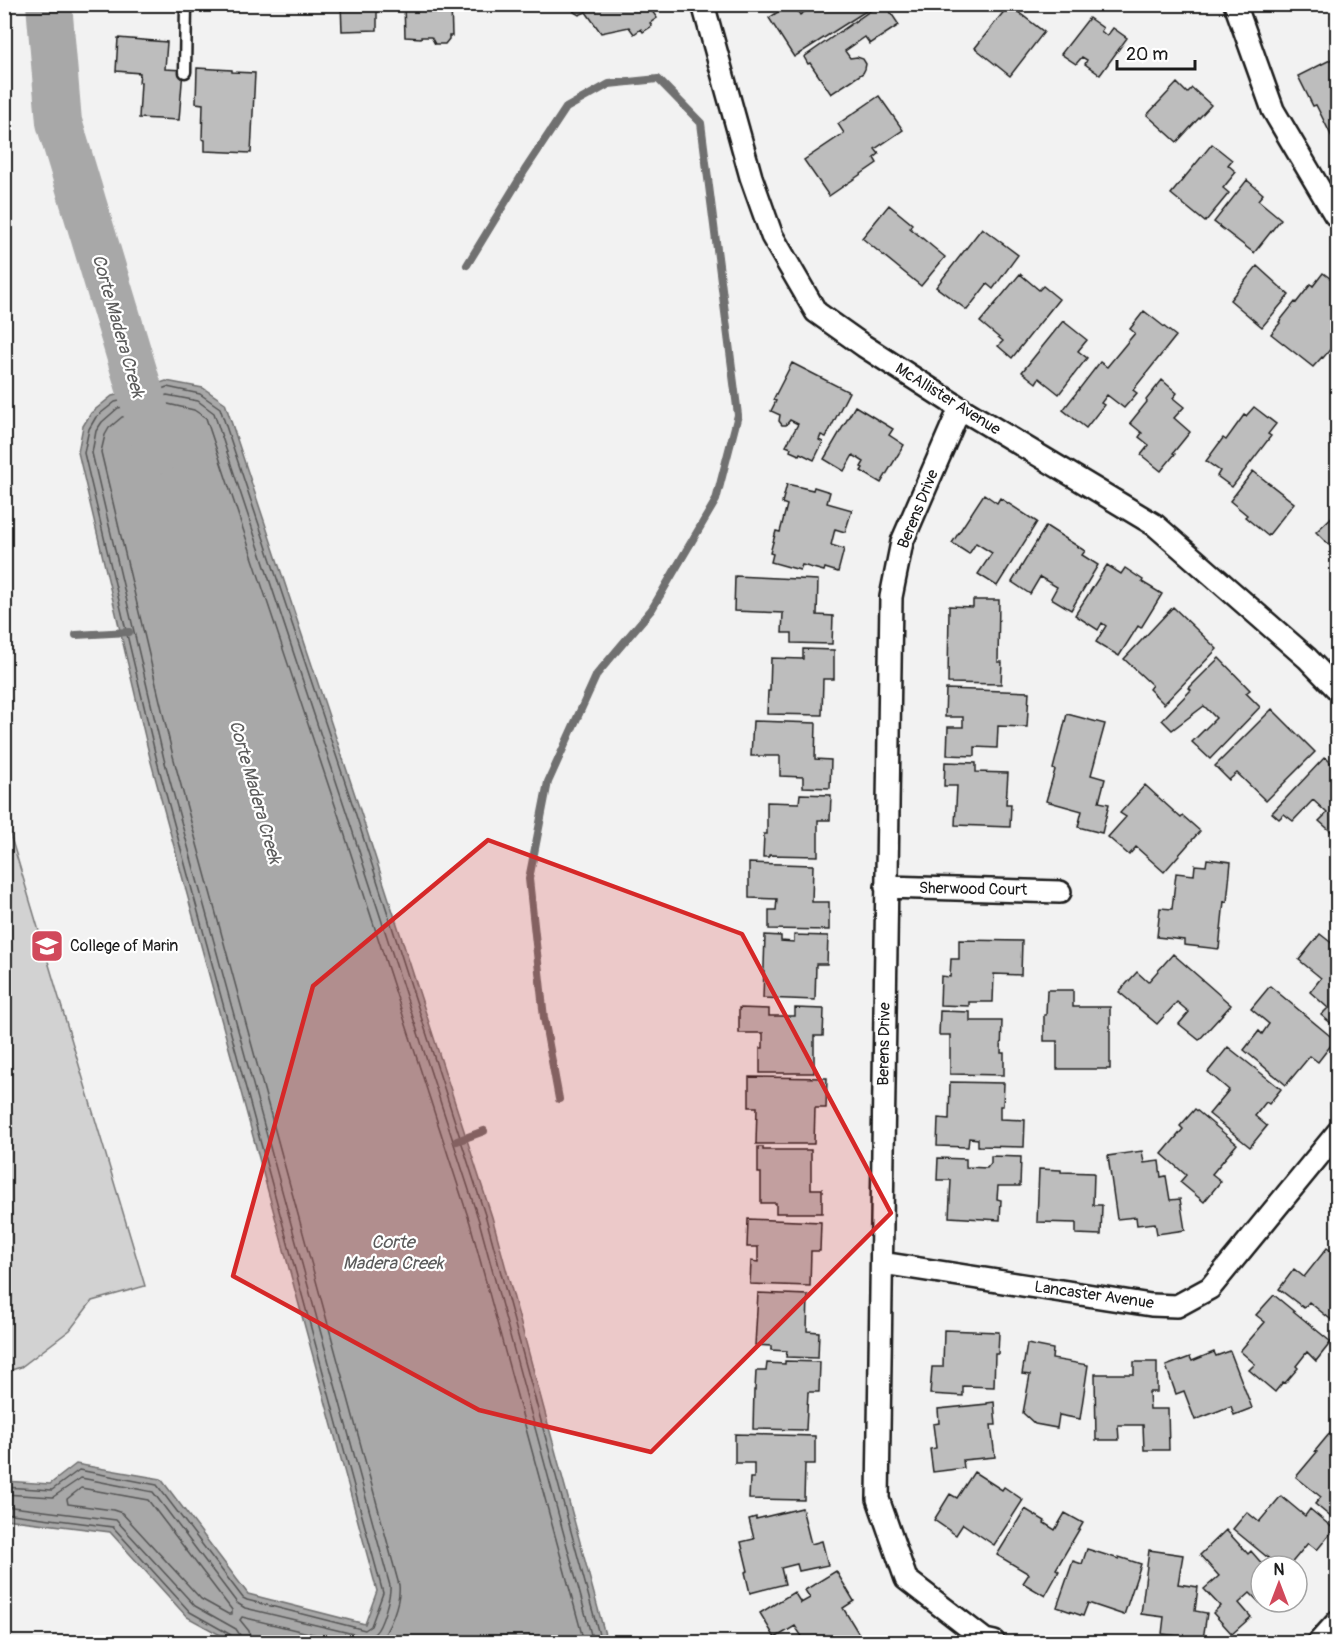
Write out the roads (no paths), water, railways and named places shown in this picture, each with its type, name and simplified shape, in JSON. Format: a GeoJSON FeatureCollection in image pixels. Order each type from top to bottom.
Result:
{"type":"FeatureCollection","features":[{"type":"Feature","properties":{"kind":"street","name":"McAllister Avenue"},"geometry":{"type":"LineString","coordinates":[[703,4],[751,177],[772,236],[816,312],[960,408],[1155,525],[1307,658],[1338,690]]}},
{"type":"Feature","properties":{"kind":"street"},"geometry":{"type":"LineString","coordinates":[[1235,4],[1273,110],[1335,215],[1338,216]]}},
{"type":"Feature","properties":{"kind":"street","name":"Berens Drive"},"geometry":{"type":"LineString","coordinates":[[960,408],[902,542],[891,597],[878,1499],[906,1579],[985,1640],[994,1642]]}},
{"type":"Feature","properties":{"kind":"street","name":"Sherwood Court"},"geometry":{"type":"LineString","coordinates":[[886,887],[1060,891]]}},
{"type":"Feature","properties":{"kind":"street","name":"Lancaster Avenue"},"geometry":{"type":"LineString","coordinates":[[882,1263],[1151,1305],[1177,1305],[1210,1288],[1338,1132]]}},
{"type":"Feature","properties":{"kind":"street"},"geometry":{"type":"LineString","coordinates":[[1319,1642],[1338,1621]]}},
{"type":"Feature","properties":{"kind":"lane"},"geometry":{"type":"LineString","coordinates":[[185,72],[186,4]]}},
{"type":"Feature","properties":{"kind":"water","name":"Corte Madera Creek"},"geometry":{"type":"Polygon","coordinates":[[[166,381],[203,388],[225,403],[492,1217],[607,1642],[233,1642],[187,1617],[110,1532],[5,1519],[5,1481],[50,1484],[76,1464],[161,1479],[248,1594],[365,1624],[377,1591],[151,762],[78,452],[83,426],[91,413],[112,396],[166,381]]]}},
{"type":"Feature","properties":{"kind":"waterway","name":"Corte Madera Creek"},"geometry":{"type":"LineString","coordinates":[[49,4],[59,122],[158,451]]}},
{"type":"Feature","properties":{"kind":"waterway"},"geometry":{"type":"LineString","coordinates":[[467,265],[566,108],[609,84],[658,79],[701,123],[738,415],[716,500],[652,609],[597,674],[548,782],[529,879],[544,1018],[559,1099]]}},
{"type":"Feature","properties":{"kind":"waterway"},"geometry":{"type":"LineString","coordinates":[[76,635],[129,632]]}},
{"type":"Feature","properties":{"kind":"waterway"},"geometry":{"type":"LineString","coordinates":[[457,1141],[484,1131]]}},
{"type":"Feature","properties":{"kind":"place","name":"College of Marin"},"geometry":{"type":"Point","coordinates":[47,946]}}]}
